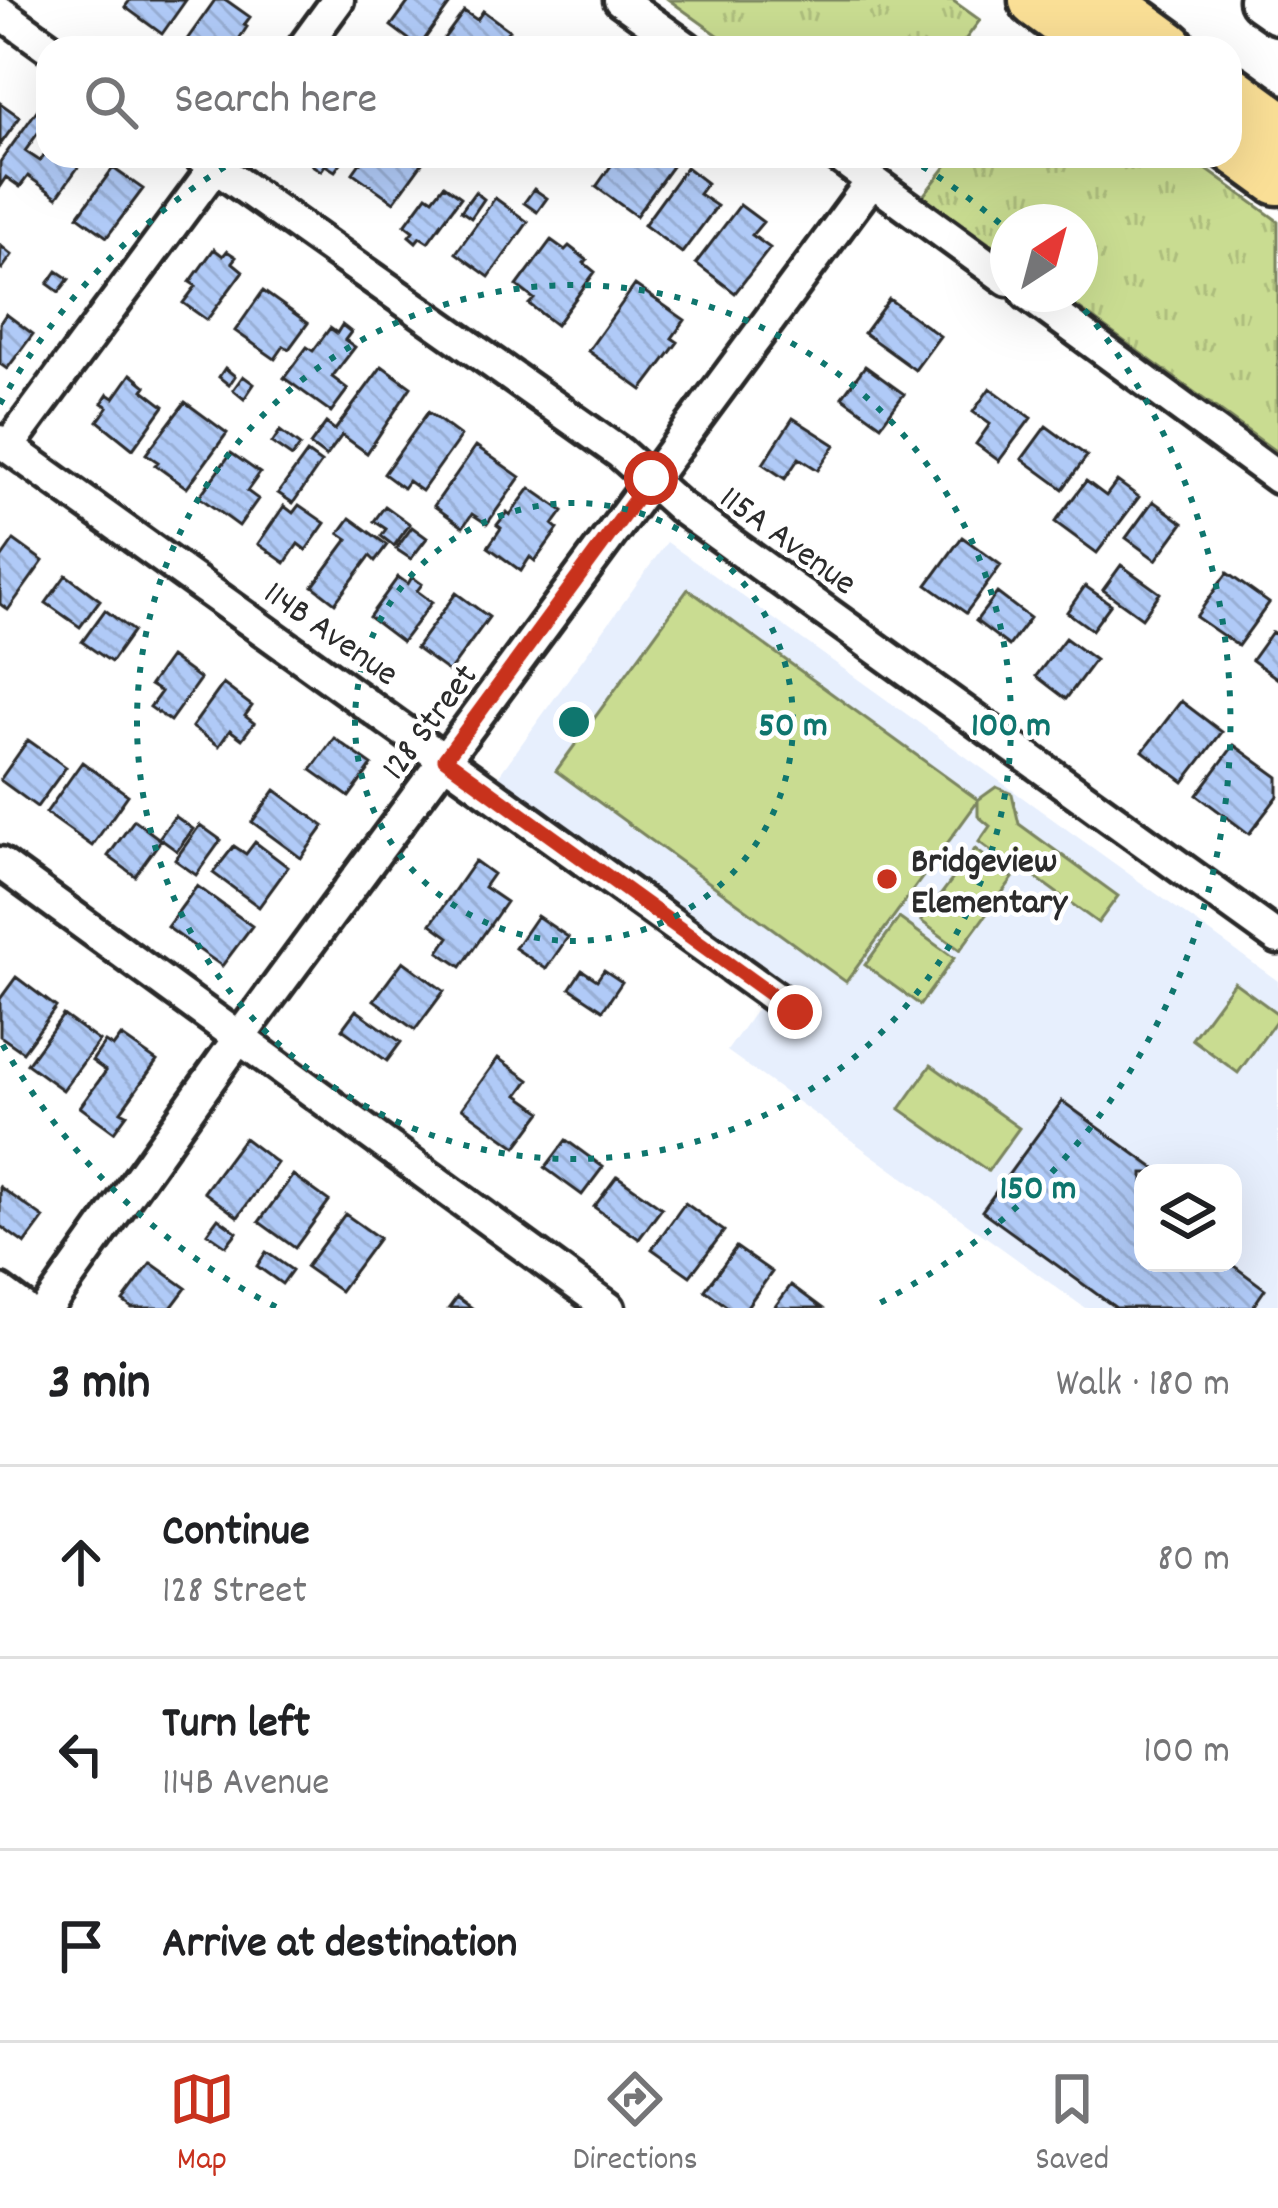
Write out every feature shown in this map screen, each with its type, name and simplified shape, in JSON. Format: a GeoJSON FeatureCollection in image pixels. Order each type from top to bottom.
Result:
{"type":"FeatureCollection","features":[{"type":"Feature","properties":{"kind":"highway"},"geometry":{"type":"LineString","coordinates":[[1036,0],[1086,36]]}},
{"type":"Feature","properties":{"kind":"highway"},"geometry":{"type":"LineString","coordinates":[[1101,0],[1150,36]]}},
{"type":"Feature","properties":{"kind":"highway"},"geometry":{"type":"LineString","coordinates":[[1242,102],[1278,128]]}},
{"type":"Feature","properties":{"kind":"highway"},"geometry":{"type":"LineString","coordinates":[[1242,151],[1278,177]]}},
{"type":"Feature","properties":{"kind":"street"},"geometry":{"type":"LineString","coordinates":[[312,36],[338,0]]}},
{"type":"Feature","properties":{"kind":"street"},"geometry":{"type":"LineString","coordinates":[[620,0],[670,36]]}},
{"type":"Feature","properties":{"kind":"street"},"geometry":{"type":"LineString","coordinates":[[1261,0],[1278,12]]}},
{"type":"Feature","properties":{"kind":"street"},"geometry":{"type":"LineString","coordinates":[[0,12],[36,38]]}},
{"type":"Feature","properties":{"kind":"street"},"geometry":{"type":"LineString","coordinates":[[4,444],[207,168]]}},
{"type":"Feature","properties":{"kind":"street","name":"115A Avenue"},"geometry":{"type":"LineString","coordinates":[[224,168],[600,439],[680,507],[1278,938]]}},
{"type":"Feature","properties":{"kind":"street"},"geometry":{"type":"LineString","coordinates":[[854,168],[990,267]]}},
{"type":"Feature","properties":{"kind":"street","name":"128 Street"},"geometry":{"type":"LineString","coordinates":[[47,1308],[239,1038],[872,181]]}},
{"type":"Feature","properties":{"kind":"street"},"geometry":{"type":"LineString","coordinates":[[1052,312],[1278,478]]}},
{"type":"Feature","properties":{"kind":"street","name":"114B Avenue"},"geometry":{"type":"LineString","coordinates":[[4,444],[795,1012]]}},
{"type":"Feature","properties":{"kind":"street"},"geometry":{"type":"LineString","coordinates":[[0,863],[609,1308]]}},
{"type":"Feature","properties":{"kind":"street"},"geometry":{"type":"LineString","coordinates":[[0,1291],[23,1308]]}},
{"type":"Feature","properties":{"kind":"shaded area","name":"Bridgeview Elementary"},"geometry":{"type":"Polygon","coordinates":[[[667,542],[1278,981],[1278,1308],[1085,1308],[727,1051],[777,980],[497,778],[667,542]]]}},
{"type":"Feature","properties":{"kind":"green space"},"geometry":{"type":"Polygon","coordinates":[[[669,0],[952,0],[980,20],[968,36],[719,36],[669,0]]]}},
{"type":"Feature","properties":{"kind":"green space"},"geometry":{"type":"Polygon","coordinates":[[[945,168],[1205,168],[1278,221],[1278,453],[1084,312],[1098,312],[1098,204],[990,204],[990,244],[923,196],[945,168]]]}},
{"type":"Feature","properties":{"kind":"green space"},"geometry":{"type":"Polygon","coordinates":[[[688,589],[978,800],[996,787],[1012,794],[1019,824],[1118,896],[1098,923],[979,842],[990,826],[978,816],[978,801],[846,982],[556,771],[688,589]]]}},
{"type":"Feature","properties":{"kind":"green space"},"geometry":{"type":"Polygon","coordinates":[[[975,849],[1013,878],[960,950],[921,921],[975,849]]]}},
{"type":"Feature","properties":{"kind":"green space"},"geometry":{"type":"Polygon","coordinates":[[[899,918],[954,958],[920,1005],[865,965],[899,918]]]}},
{"type":"Feature","properties":{"kind":"green space"},"geometry":{"type":"Polygon","coordinates":[[[1234,982],[1278,1014],[1238,1073],[1192,1039],[1234,982]]]}},
{"type":"Feature","properties":{"kind":"green space"},"geometry":{"type":"Polygon","coordinates":[[[931,1065],[1019,1128],[988,1171],[900,1109],[931,1065]]]}},
{"type":"Feature","properties":{"kind":"building"},"geometry":{"type":"Polygon","coordinates":[[[130,0],[186,0],[162,34],[125,7],[130,0]]]}},
{"type":"Feature","properties":{"kind":"building"},"geometry":{"type":"Polygon","coordinates":[[[215,0],[226,0],[250,17],[241,36],[190,36],[215,0]]]}},
{"type":"Feature","properties":{"kind":"building"},"geometry":{"type":"Polygon","coordinates":[[[410,0],[453,0],[427,36],[404,36],[391,26],[410,0]]]}},
{"type":"Feature","properties":{"kind":"building"},"geometry":{"type":"Polygon","coordinates":[[[464,11],[477,20],[483,11],[509,30],[504,36],[446,36],[464,11]]]}},
{"type":"Feature","properties":{"kind":"building"},"geometry":{"type":"Polygon","coordinates":[[[0,103],[20,117],[0,145],[0,103]]]}},
{"type":"Feature","properties":{"kind":"building"},"geometry":{"type":"Polygon","coordinates":[[[36,112],[36,136],[25,151],[36,158],[36,168],[78,168],[57,197],[28,176],[20,187],[6,177],[0,186],[0,162],[36,112]]]}},
{"type":"Feature","properties":{"kind":"building"},"geometry":{"type":"Polygon","coordinates":[[[113,168],[143,189],[107,237],[78,216],[113,168]]]}},
{"type":"Feature","properties":{"kind":"building"},"geometry":{"type":"Polygon","coordinates":[[[357,168],[419,168],[394,202],[353,173],[357,168]]]}},
{"type":"Feature","properties":{"kind":"building"},"geometry":{"type":"Polygon","coordinates":[[[609,168],[671,168],[636,216],[596,187],[609,168]]]}},
{"type":"Feature","properties":{"kind":"building"},"geometry":{"type":"Polygon","coordinates":[[[685,168],[707,183],[699,194],[717,206],[682,253],[644,225],[685,168]]]}},
{"type":"Feature","properties":{"kind":"building"},"geometry":{"type":"Polygon","coordinates":[[[444,185],[461,197],[428,242],[420,237],[416,242],[405,225],[427,195],[433,199],[444,185]]]}},
{"type":"Feature","properties":{"kind":"building"},"geometry":{"type":"Polygon","coordinates":[[[534,189],[547,198],[537,212],[524,203],[534,189]]]}},
{"type":"Feature","properties":{"kind":"building"},"geometry":{"type":"Polygon","coordinates":[[[475,192],[484,199],[471,218],[461,211],[475,192]]]}},
{"type":"Feature","properties":{"kind":"building"},"geometry":{"type":"Polygon","coordinates":[[[495,198],[528,222],[489,277],[456,253],[495,198]]]}},
{"type":"Feature","properties":{"kind":"building"},"geometry":{"type":"Polygon","coordinates":[[[740,205],[763,222],[752,235],[770,248],[735,293],[696,263],[740,205]]]}},
{"type":"Feature","properties":{"kind":"building"},"geometry":{"type":"Polygon","coordinates":[[[551,240],[565,250],[569,246],[595,272],[556,325],[529,304],[534,299],[517,286],[551,240]]]}},
{"type":"Feature","properties":{"kind":"building"},"geometry":{"type":"Polygon","coordinates":[[[1,246],[12,255],[2,269],[0,267],[1,246]]]}},
{"type":"Feature","properties":{"kind":"building"},"geometry":{"type":"Polygon","coordinates":[[[214,249],[236,257],[232,262],[243,271],[207,320],[183,303],[196,286],[190,282],[214,249]]]}},
{"type":"Feature","properties":{"kind":"building"},"geometry":{"type":"Polygon","coordinates":[[[57,271],[69,279],[59,292],[48,284],[57,271]]]}},
{"type":"Feature","properties":{"kind":"building"},"geometry":{"type":"Polygon","coordinates":[[[635,285],[685,320],[672,338],[678,342],[642,390],[588,351],[635,285]]]}},
{"type":"Feature","properties":{"kind":"building"},"geometry":{"type":"Polygon","coordinates":[[[263,291],[308,323],[275,359],[235,331],[263,291]]]}},
{"type":"Feature","properties":{"kind":"building"},"geometry":{"type":"Polygon","coordinates":[[[889,299],[940,336],[915,370],[864,333],[889,299]]]}},
{"type":"Feature","properties":{"kind":"building"},"geometry":{"type":"Polygon","coordinates":[[[6,314],[33,334],[7,369],[0,364],[0,323],[6,314]]]}},
{"type":"Feature","properties":{"kind":"building"},"geometry":{"type":"Polygon","coordinates":[[[342,325],[351,332],[345,340],[355,347],[332,377],[348,389],[331,412],[284,378],[307,347],[313,351],[330,328],[337,333],[342,325]]]}},
{"type":"Feature","properties":{"kind":"building"},"geometry":{"type":"Polygon","coordinates":[[[382,366],[411,387],[367,453],[342,435],[326,457],[310,445],[326,423],[335,430],[382,366]]]}},
{"type":"Feature","properties":{"kind":"building"},"geometry":{"type":"Polygon","coordinates":[[[865,366],[904,394],[881,425],[842,397],[865,366]]]}},
{"type":"Feature","properties":{"kind":"building"},"geometry":{"type":"Polygon","coordinates":[[[225,368],[235,376],[229,385],[219,377],[225,368]]]}},
{"type":"Feature","properties":{"kind":"building"},"geometry":{"type":"Polygon","coordinates":[[[131,374],[164,406],[133,449],[98,421],[108,407],[102,403],[108,394],[114,398],[131,374]]]}},
{"type":"Feature","properties":{"kind":"building"},"geometry":{"type":"Polygon","coordinates":[[[243,376],[254,384],[244,399],[233,390],[243,376]]]}},
{"type":"Feature","properties":{"kind":"building"},"geometry":{"type":"Polygon","coordinates":[[[990,388],[1031,418],[999,461],[976,444],[990,424],[973,412],[990,388]]]}},
{"type":"Feature","properties":{"kind":"building"},"geometry":{"type":"Polygon","coordinates":[[[185,402],[227,433],[187,488],[146,454],[185,402]]]}},
{"type":"Feature","properties":{"kind":"building"},"geometry":{"type":"Polygon","coordinates":[[[428,412],[461,436],[422,491],[408,481],[403,488],[384,474],[428,412]]]}},
{"type":"Feature","properties":{"kind":"building"},"geometry":{"type":"Polygon","coordinates":[[[793,418],[835,445],[818,470],[799,458],[785,479],[763,464],[793,418]]]}},
{"type":"Feature","properties":{"kind":"building"},"geometry":{"type":"Polygon","coordinates":[[[1046,426],[1087,456],[1063,489],[1022,459],[1046,426]]]}},
{"type":"Feature","properties":{"kind":"building"},"geometry":{"type":"Polygon","coordinates":[[[280,431],[300,446],[292,457],[272,443],[280,431]]]}},
{"type":"Feature","properties":{"kind":"building"},"geometry":{"type":"Polygon","coordinates":[[[476,446],[520,477],[487,524],[472,514],[463,527],[434,506],[476,446]]]}},
{"type":"Feature","properties":{"kind":"building"},"geometry":{"type":"Polygon","coordinates":[[[231,453],[260,473],[247,491],[258,499],[239,526],[199,497],[231,453]]]}},
{"type":"Feature","properties":{"kind":"building"},"geometry":{"type":"Polygon","coordinates":[[[307,453],[321,463],[293,503],[278,493],[307,453]]]}},
{"type":"Feature","properties":{"kind":"building"},"geometry":{"type":"Polygon","coordinates":[[[1086,481],[1106,496],[1117,481],[1139,497],[1097,553],[1055,522],[1086,481]]]}},
{"type":"Feature","properties":{"kind":"building"},"geometry":{"type":"Polygon","coordinates":[[[530,488],[563,511],[553,525],[558,529],[535,561],[530,557],[521,571],[488,547],[501,528],[497,525],[530,488]]]}},
{"type":"Feature","properties":{"kind":"building"},"geometry":{"type":"Polygon","coordinates":[[[1153,501],[1183,523],[1156,560],[1126,538],[1153,501]]]}},
{"type":"Feature","properties":{"kind":"building"},"geometry":{"type":"Polygon","coordinates":[[[299,505],[325,523],[306,550],[298,544],[285,563],[258,544],[284,506],[293,513],[299,505]]]}},
{"type":"Feature","properties":{"kind":"building"},"geometry":{"type":"Polygon","coordinates":[[[385,506],[410,524],[394,546],[381,536],[386,529],[374,521],[385,506]]]}},
{"type":"Feature","properties":{"kind":"building"},"geometry":{"type":"Polygon","coordinates":[[[350,518],[387,545],[375,561],[370,556],[335,603],[313,586],[348,539],[339,533],[350,518]]]}},
{"type":"Feature","properties":{"kind":"building"},"geometry":{"type":"Polygon","coordinates":[[[412,527],[427,538],[411,559],[396,549],[412,527]]]}},
{"type":"Feature","properties":{"kind":"building"},"geometry":{"type":"Polygon","coordinates":[[[962,537],[1001,565],[966,613],[927,585],[962,537]]]}},
{"type":"Feature","properties":{"kind":"building"},"geometry":{"type":"Polygon","coordinates":[[[14,540],[43,561],[8,610],[0,604],[0,560],[14,540]]]}},
{"type":"Feature","properties":{"kind":"building"},"geometry":{"type":"Polygon","coordinates":[[[1121,565],[1160,593],[1142,618],[1103,590],[1121,565]]]}},
{"type":"Feature","properties":{"kind":"building"},"geometry":{"type":"Polygon","coordinates":[[[1227,573],[1269,603],[1238,646],[1196,617],[1227,573]]]}},
{"type":"Feature","properties":{"kind":"building"},"geometry":{"type":"Polygon","coordinates":[[[66,575],[100,600],[80,627],[46,603],[66,575]]]}},
{"type":"Feature","properties":{"kind":"building"},"geometry":{"type":"Polygon","coordinates":[[[398,577],[408,584],[412,577],[422,584],[417,591],[432,602],[402,642],[369,617],[398,577]]]}},
{"type":"Feature","properties":{"kind":"building"},"geometry":{"type":"Polygon","coordinates":[[[1085,586],[1111,604],[1092,630],[1067,612],[1085,586]]]}},
{"type":"Feature","properties":{"kind":"building"},"geometry":{"type":"Polygon","coordinates":[[[456,593],[489,617],[449,672],[416,648],[456,593]]]}},
{"type":"Feature","properties":{"kind":"building"},"geometry":{"type":"Polygon","coordinates":[[[997,593],[1030,618],[1009,646],[976,621],[997,593]]]}},
{"type":"Feature","properties":{"kind":"building"},"geometry":{"type":"Polygon","coordinates":[[[105,610],[133,631],[111,662],[82,642],[105,610]]]}},
{"type":"Feature","properties":{"kind":"building"},"geometry":{"type":"Polygon","coordinates":[[[1272,632],[1278,636],[1278,679],[1252,660],[1272,632]]]}},
{"type":"Feature","properties":{"kind":"building"},"geometry":{"type":"Polygon","coordinates":[[[1065,638],[1095,660],[1066,699],[1036,676],[1065,638]]]}},
{"type":"Feature","properties":{"kind":"building"},"geometry":{"type":"Polygon","coordinates":[[[170,657],[200,679],[170,721],[150,707],[161,692],[150,685],[170,657]]]}},
{"type":"Feature","properties":{"kind":"building"},"geometry":{"type":"Polygon","coordinates":[[[223,684],[252,706],[245,716],[254,723],[242,739],[230,730],[219,746],[192,727],[223,684]]]}},
{"type":"Feature","properties":{"kind":"building"},"geometry":{"type":"Polygon","coordinates":[[[1181,701],[1222,732],[1184,782],[1143,751],[1181,701]]]}},
{"type":"Feature","properties":{"kind":"building"},"geometry":{"type":"Polygon","coordinates":[[[334,738],[372,765],[349,797],[311,770],[334,738]]]}},
{"type":"Feature","properties":{"kind":"building"},"geometry":{"type":"Polygon","coordinates":[[[28,740],[66,767],[37,807],[0,780],[28,740]]]}},
{"type":"Feature","properties":{"kind":"building"},"geometry":{"type":"Polygon","coordinates":[[[1234,745],[1278,777],[1278,796],[1249,834],[1197,795],[1234,745]]]}},
{"type":"Feature","properties":{"kind":"building"},"geometry":{"type":"Polygon","coordinates":[[[82,762],[128,795],[92,846],[46,813],[82,762]]]}},
{"type":"Feature","properties":{"kind":"building"},"geometry":{"type":"Polygon","coordinates":[[[275,790],[324,826],[301,858],[252,822],[275,790]]]}},
{"type":"Feature","properties":{"kind":"building"},"geometry":{"type":"Polygon","coordinates":[[[175,816],[193,829],[177,851],[159,838],[175,816]]]}},
{"type":"Feature","properties":{"kind":"building"},"geometry":{"type":"Polygon","coordinates":[[[134,820],[161,840],[135,876],[108,856],[134,820]]]}},
{"type":"Feature","properties":{"kind":"building"},"geometry":{"type":"Polygon","coordinates":[[[200,825],[221,840],[196,875],[175,860],[200,825]]]}},
{"type":"Feature","properties":{"kind":"building"},"geometry":{"type":"Polygon","coordinates":[[[255,842],[288,867],[259,907],[213,873],[234,846],[246,854],[255,842]]]}},
{"type":"Feature","properties":{"kind":"building"},"geometry":{"type":"Polygon","coordinates":[[[475,861],[493,874],[484,887],[506,902],[461,967],[439,952],[449,937],[431,924],[475,861]]]}},
{"type":"Feature","properties":{"kind":"building"},"geometry":{"type":"Polygon","coordinates":[[[197,886],[252,926],[222,966],[167,927],[197,886]]]}},
{"type":"Feature","properties":{"kind":"building"},"geometry":{"type":"Polygon","coordinates":[[[537,916],[568,937],[546,969],[515,948],[537,916]]]}},
{"type":"Feature","properties":{"kind":"building"},"geometry":{"type":"Polygon","coordinates":[[[403,961],[444,991],[415,1030],[374,1000],[403,961]]]}},
{"type":"Feature","properties":{"kind":"building"},"geometry":{"type":"Polygon","coordinates":[[[582,970],[597,980],[604,970],[622,982],[603,1010],[570,988],[582,970]]]}},
{"type":"Feature","properties":{"kind":"building"},"geometry":{"type":"Polygon","coordinates":[[[16,977],[56,1007],[23,1052],[0,1036],[0,999],[16,977]]]}},
{"type":"Feature","properties":{"kind":"building"},"geometry":{"type":"Polygon","coordinates":[[[356,1010],[401,1042],[387,1061],[342,1029],[356,1010]]]}},
{"type":"Feature","properties":{"kind":"building"},"geometry":{"type":"Polygon","coordinates":[[[63,1015],[99,1041],[63,1090],[27,1064],[63,1015]]]}},
{"type":"Feature","properties":{"kind":"building"},"geometry":{"type":"Polygon","coordinates":[[[121,1036],[157,1061],[121,1111],[127,1114],[114,1132],[80,1107],[106,1071],[92,1061],[105,1042],[113,1047],[121,1036]]]}},
{"type":"Feature","properties":{"kind":"building"},"geometry":{"type":"Polygon","coordinates":[[[498,1058],[529,1080],[518,1095],[542,1112],[516,1147],[462,1108],[498,1058]]]}},
{"type":"Feature","properties":{"kind":"building"},"geometry":{"type":"Polygon","coordinates":[[[1062,1101],[1149,1164],[1134,1164],[1134,1272],[1242,1272],[1265,1289],[1252,1308],[1116,1308],[982,1211],[1062,1101]]]}},
{"type":"Feature","properties":{"kind":"building"},"geometry":{"type":"Polygon","coordinates":[[[244,1138],[277,1163],[238,1217],[204,1192],[244,1138]]]}},
{"type":"Feature","properties":{"kind":"building"},"geometry":{"type":"Polygon","coordinates":[[[566,1140],[603,1167],[582,1195],[545,1168],[566,1140]]]}},
{"type":"Feature","properties":{"kind":"building"},"geometry":{"type":"Polygon","coordinates":[[[293,1175],[329,1201],[295,1248],[259,1222],[293,1175]]]}},
{"type":"Feature","properties":{"kind":"building"},"geometry":{"type":"Polygon","coordinates":[[[617,1176],[662,1208],[639,1239],[594,1207],[617,1176]]]}},
{"type":"Feature","properties":{"kind":"building"},"geometry":{"type":"Polygon","coordinates":[[[0,1187],[44,1218],[25,1244],[0,1226],[0,1187]]]}},
{"type":"Feature","properties":{"kind":"building"},"geometry":{"type":"Polygon","coordinates":[[[685,1203],[724,1231],[690,1276],[652,1249],[685,1203]]]}},
{"type":"Feature","properties":{"kind":"building"},"geometry":{"type":"Polygon","coordinates":[[[345,1214],[379,1238],[340,1291],[306,1267],[345,1214]]]}},
{"type":"Feature","properties":{"kind":"building"},"geometry":{"type":"Polygon","coordinates":[[[218,1218],[237,1232],[226,1246],[207,1233],[218,1218]]]}},
{"type":"Feature","properties":{"kind":"building"},"geometry":{"type":"Polygon","coordinates":[[[736,1247],[772,1272],[746,1308],[729,1308],[705,1290],[736,1247]]]}},
{"type":"Feature","properties":{"kind":"building"},"geometry":{"type":"Polygon","coordinates":[[[266,1252],[292,1270],[282,1284],[257,1266],[266,1252]]]}},
{"type":"Feature","properties":{"kind":"building"},"geometry":{"type":"Polygon","coordinates":[[[151,1263],[186,1288],[171,1308],[132,1308],[123,1301],[151,1263]]]}},
{"type":"Feature","properties":{"kind":"building"},"geometry":{"type":"Polygon","coordinates":[[[791,1285],[822,1308],[774,1308],[791,1285]]]}},
{"type":"Feature","properties":{"kind":"building"},"geometry":{"type":"Polygon","coordinates":[[[457,1297],[472,1308],[449,1308],[457,1297]]]}},
{"type":"Feature","properties":{"kind":"place","name":"Bridgeview Elementary"},"geometry":{"type":"Point","coordinates":[887,879]}},
{"type":"Feature","properties":{"kind":"route"},"geometry":{"type":"LineString","coordinates":[[651,478],[445,759],[795,1012]]}}]}
